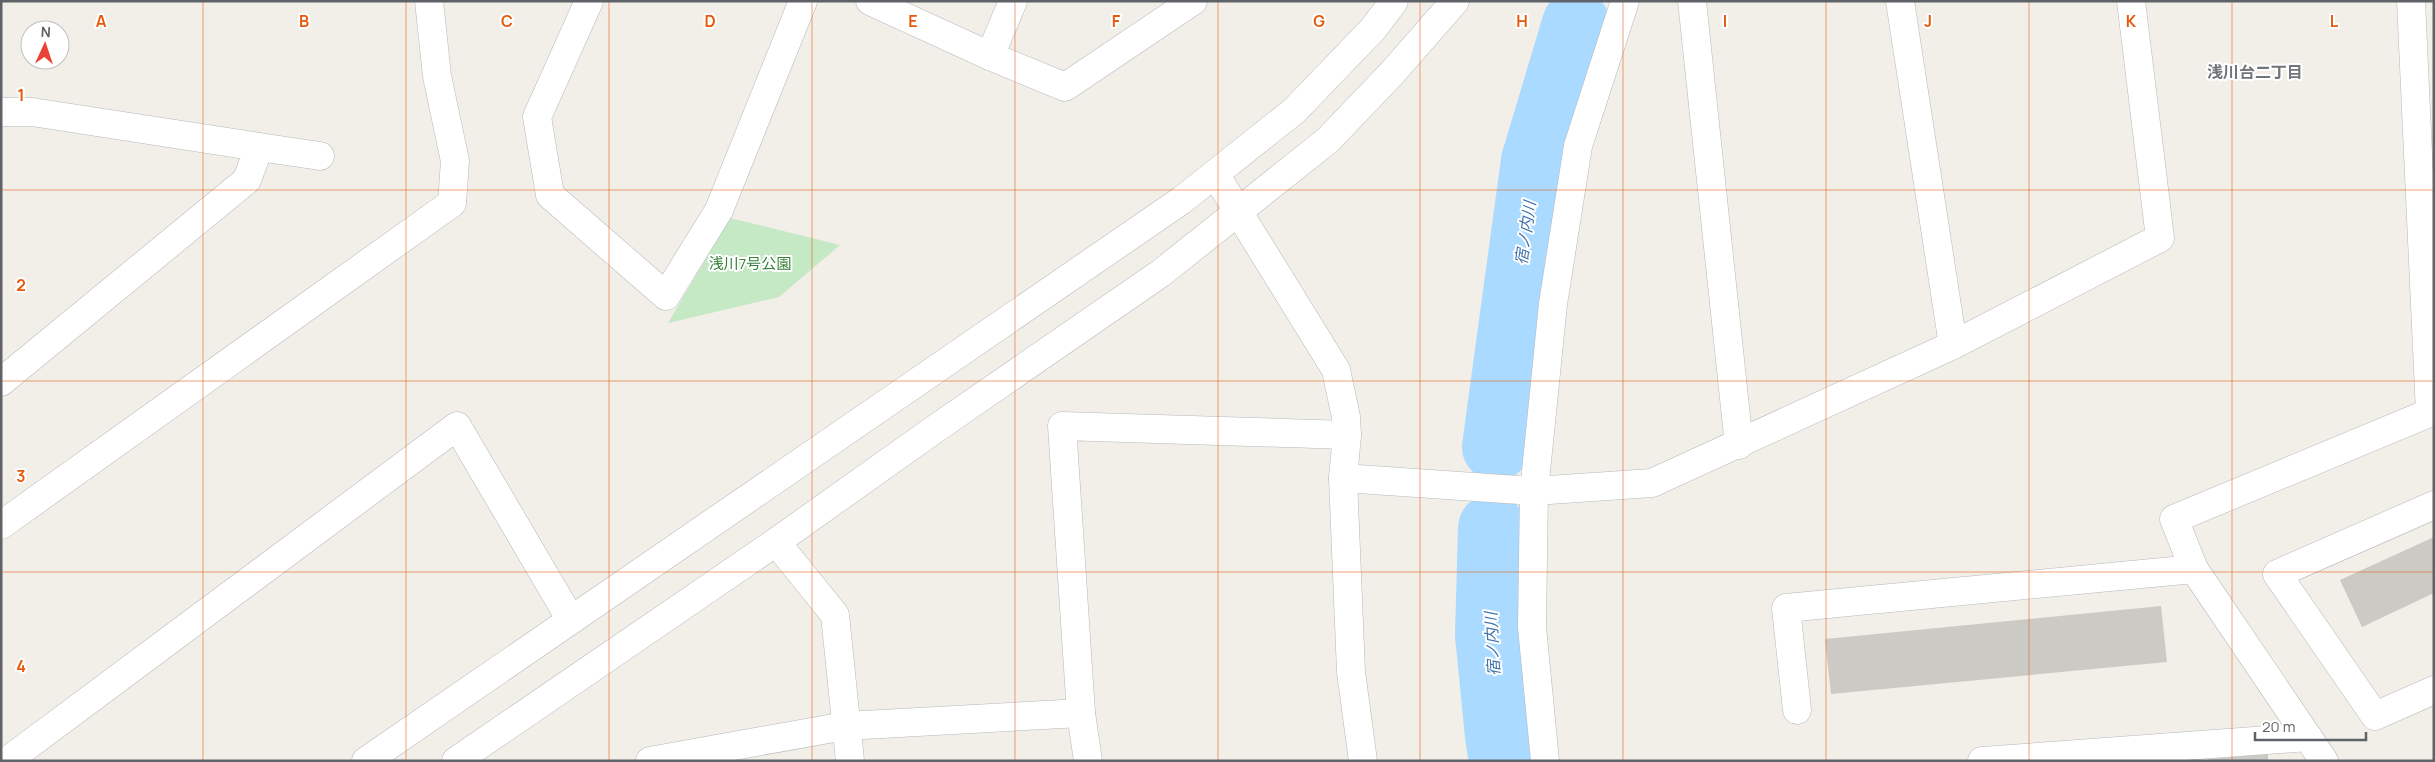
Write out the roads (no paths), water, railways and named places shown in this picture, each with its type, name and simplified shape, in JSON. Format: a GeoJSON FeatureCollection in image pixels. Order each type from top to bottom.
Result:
{"type":"FeatureCollection","features":[{"type":"Feature","properties":{"kind":"street"},"geometry":{"type":"LineString","coordinates":[[1,525],[452,203],[456,162],[437,76],[429,1]]}},
{"type":"Feature","properties":{"kind":"street"},"geometry":{"type":"LineString","coordinates":[[589,1],[537,117],[550,195],[666,296],[719,210],[803,1]]}},
{"type":"Feature","properties":{"kind":"street"},"geometry":{"type":"LineString","coordinates":[[870,1],[990,56],[1064,87],[1193,1]]}},
{"type":"Feature","properties":{"kind":"street"},"geometry":{"type":"LineString","coordinates":[[990,56],[1014,1]]}},
{"type":"Feature","properties":{"kind":"street"},"geometry":{"type":"LineString","coordinates":[[366,761],[1182,200],[1294,111],[1373,28],[1394,1]]}},
{"type":"Feature","properties":{"kind":"street"},"geometry":{"type":"LineString","coordinates":[[456,761],[776,542],[1161,273],[1328,140],[1393,72],[1455,1]]}},
{"type":"Feature","properties":{"kind":"street"},"geometry":{"type":"LineString","coordinates":[[1545,761],[1532,626],[1534,491],[1553,304],[1578,146],[1624,1]]}},
{"type":"Feature","properties":{"kind":"street"},"geometry":{"type":"LineString","coordinates":[[1692,1],[1739,445]]}},
{"type":"Feature","properties":{"kind":"street"},"geometry":{"type":"LineString","coordinates":[[1900,1],[1954,345]]}},
{"type":"Feature","properties":{"kind":"street"},"geometry":{"type":"LineString","coordinates":[[1343,478],[1534,491],[1652,483],[1739,445],[1954,345],[2160,238],[2131,1]]}},
{"type":"Feature","properties":{"kind":"street"},"geometry":{"type":"LineString","coordinates":[[2324,761],[2194,570],[2174,519],[2432,412],[2410,1]]}},
{"type":"Feature","properties":{"kind":"street"},"geometry":{"type":"LineString","coordinates":[[1,112],[32,112],[320,156]]}},
{"type":"Feature","properties":{"kind":"street"},"geometry":{"type":"LineString","coordinates":[[1,382],[247,180],[259,147]]}},
{"type":"Feature","properties":{"kind":"street"},"geometry":{"type":"LineString","coordinates":[[1215,174],[1336,370],[1346,417],[1347,434],[1343,478],[1351,672],[1363,761]]}},
{"type":"Feature","properties":{"kind":"street"},"geometry":{"type":"LineString","coordinates":[[8,761],[457,426],[570,620]]}},
{"type":"Feature","properties":{"kind":"street"},"geometry":{"type":"LineString","coordinates":[[1088,761],[1081,713],[1062,426],[1347,434]]}},
{"type":"Feature","properties":{"kind":"street"},"geometry":{"type":"LineString","coordinates":[[2434,505],[2277,574],[2375,716],[2434,690]]}},
{"type":"Feature","properties":{"kind":"street"},"geometry":{"type":"LineString","coordinates":[[776,542],[835,615],[850,761]]}},
{"type":"Feature","properties":{"kind":"street"},"geometry":{"type":"LineString","coordinates":[[1797,710],[1786,608],[2194,570]]}},
{"type":"Feature","properties":{"kind":"street"},"geometry":{"type":"LineString","coordinates":[[650,761],[845,726],[1081,713]]}},
{"type":"Feature","properties":{"kind":"street"},"geometry":{"type":"LineString","coordinates":[[1982,761],[2308,737]]}},
{"type":"Feature","properties":{"kind":"waterway","name":"宿ノ内川"},"geometry":{"type":"LineString","coordinates":[[1496,447],[1535,161],[1576,24]]}},
{"type":"Feature","properties":{"kind":"waterway","name":"宿ノ内川"},"geometry":{"type":"LineString","coordinates":[[1492,528],[1489,635],[1503,761]]}},
{"type":"Feature","properties":{"kind":"district","name":"浅川台二丁目"},"geometry":{"type":"Point","coordinates":[2255,72]}},
{"type":"Feature","properties":{"kind":"park label","name":"浅川7号公園"},"geometry":{"type":"Point","coordinates":[750,264]}}]}
